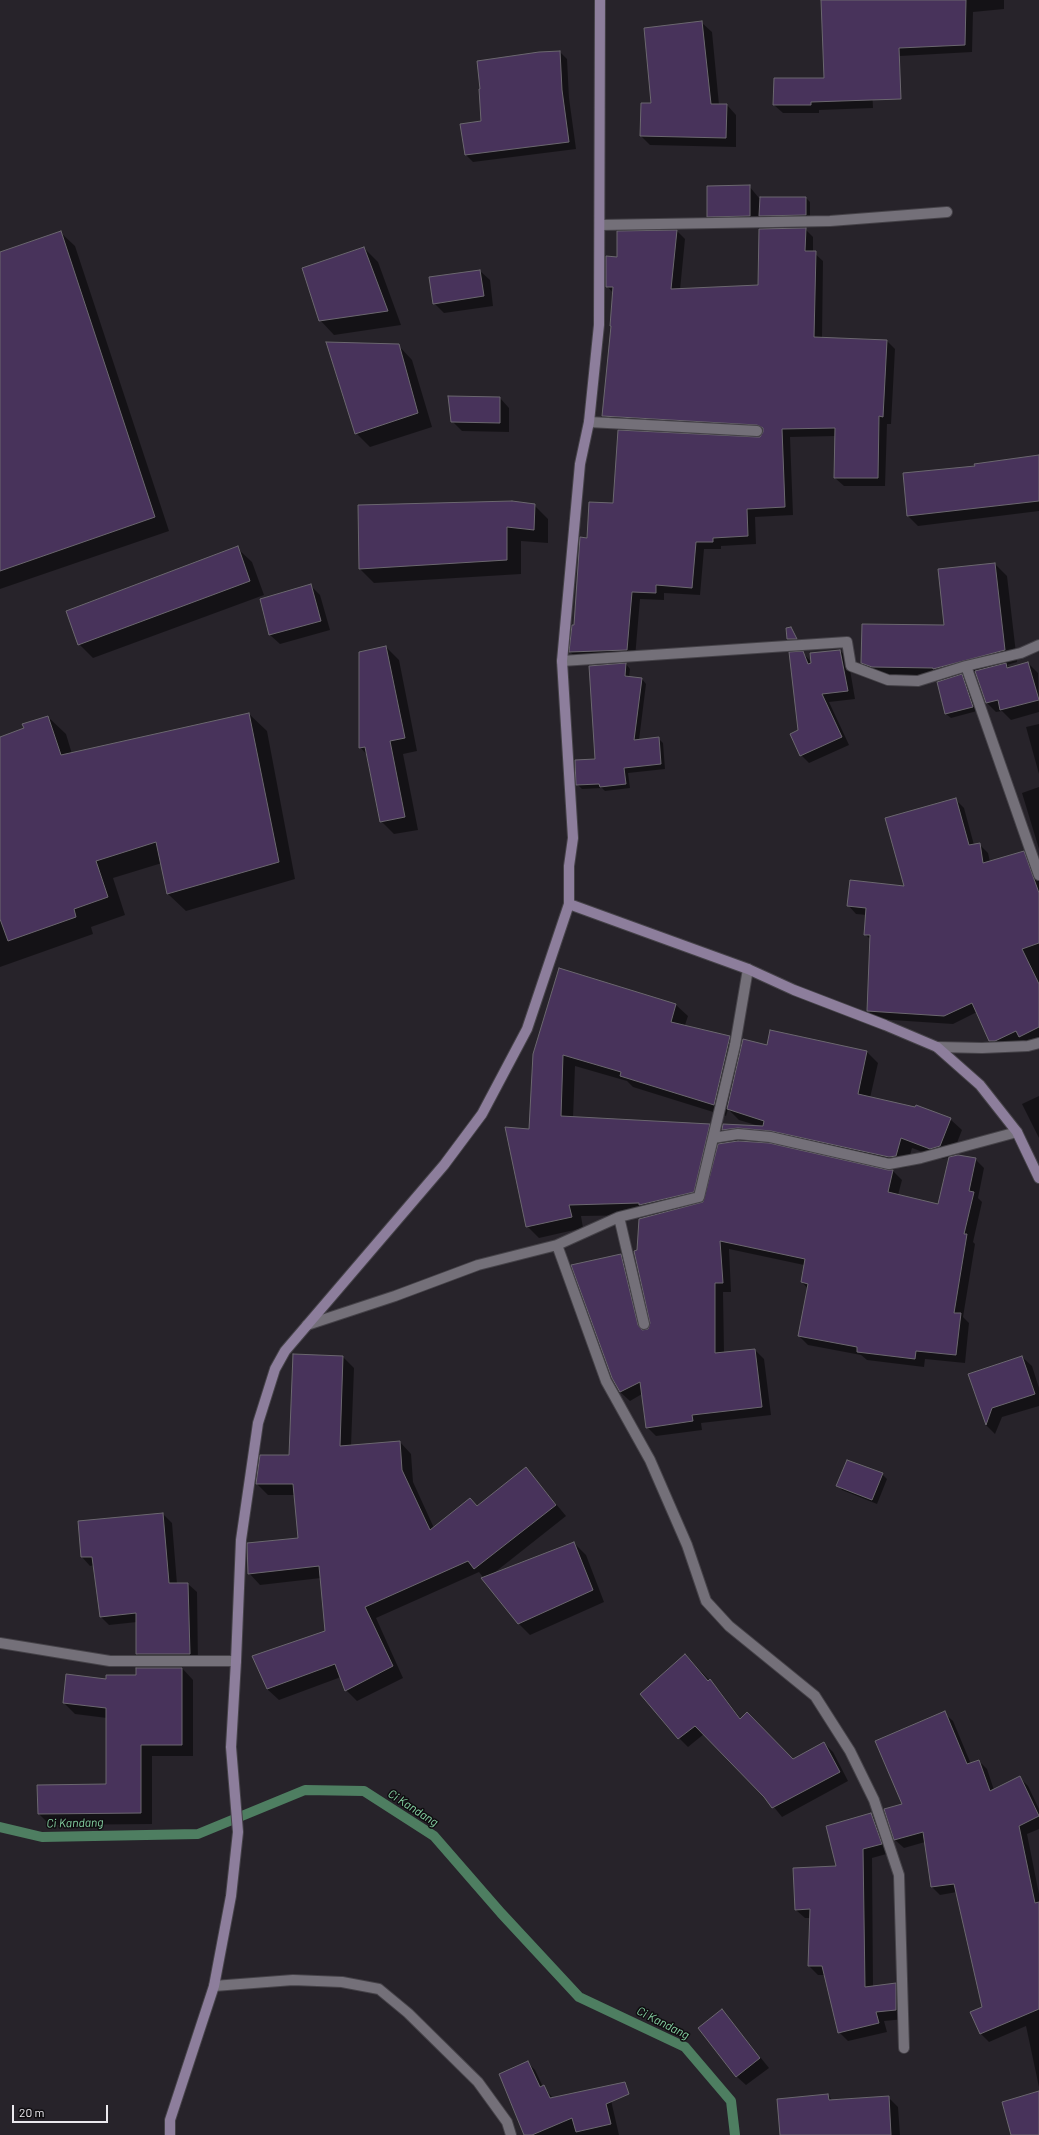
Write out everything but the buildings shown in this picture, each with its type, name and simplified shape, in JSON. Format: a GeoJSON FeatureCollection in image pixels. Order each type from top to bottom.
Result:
{"type":"FeatureCollection","features":[{"type":"Feature","properties":{"kind":"main road"},"geometry":{"type":"LineString","coordinates":[[170,2135],[170,2120],[214,1986],[231,1896],[238,1832],[230,1746],[236,1661],[241,1540],[258,1423],[275,1370],[285,1351],[444,1165],[482,1114],[527,1029],[568,904],[569,866],[573,838],[562,661],[580,464],[589,422],[599,325],[600,0]]}},
{"type":"Feature","properties":{"kind":"main road"},"geometry":{"type":"LineString","coordinates":[[568,904],[748,969],[794,990],[937,1047],[980,1085],[1017,1132],[1039,1178]]}},
{"type":"Feature","properties":{"kind":"street"},"geometry":{"type":"LineString","coordinates":[[600,225],[830,221],[947,212]]}},
{"type":"Feature","properties":{"kind":"street"},"geometry":{"type":"LineString","coordinates":[[589,422],[757,431]]}},
{"type":"Feature","properties":{"kind":"street"},"geometry":{"type":"LineString","coordinates":[[562,661],[847,642],[851,666],[888,680],[918,681],[966,666],[1021,653],[1039,645]]}},
{"type":"Feature","properties":{"kind":"street"},"geometry":{"type":"LineString","coordinates":[[966,666],[1039,875]]}},
{"type":"Feature","properties":{"kind":"street"},"geometry":{"type":"LineString","coordinates":[[307,1325],[395,1296],[478,1265],[557,1245],[619,1217],[699,1197],[735,1044],[748,969]]}},
{"type":"Feature","properties":{"kind":"street"},"geometry":{"type":"LineString","coordinates":[[937,1047],[982,1048],[1028,1046],[1039,1043]]}},
{"type":"Feature","properties":{"kind":"street"},"geometry":{"type":"LineString","coordinates":[[713,1138],[738,1134],[770,1137],[889,1164],[921,1158],[1017,1132]]}},
{"type":"Feature","properties":{"kind":"street"},"geometry":{"type":"LineString","coordinates":[[619,1217],[644,1324]]}},
{"type":"Feature","properties":{"kind":"street"},"geometry":{"type":"LineString","coordinates":[[557,1245],[606,1381],[650,1460],[686,1546],[706,1600],[729,1626],[815,1696],[850,1751],[874,1800],[899,1875],[904,2048]]}},
{"type":"Feature","properties":{"kind":"street"},"geometry":{"type":"LineString","coordinates":[[0,1643],[110,1661],[236,1661]]}},
{"type":"Feature","properties":{"kind":"street"},"geometry":{"type":"LineString","coordinates":[[214,1986],[293,1980],[342,1982],[378,1989],[408,2013],[478,2082],[507,2122],[511,2135]]}},
{"type":"Feature","properties":{"kind":"waterway","name":"Ci Kandang"},"geometry":{"type":"LineString","coordinates":[[0,1827],[42,1837],[198,1834],[305,1790],[364,1791],[434,1836],[501,1913],[579,1997],[685,2047],[731,2101],[735,2135]]}}]}
